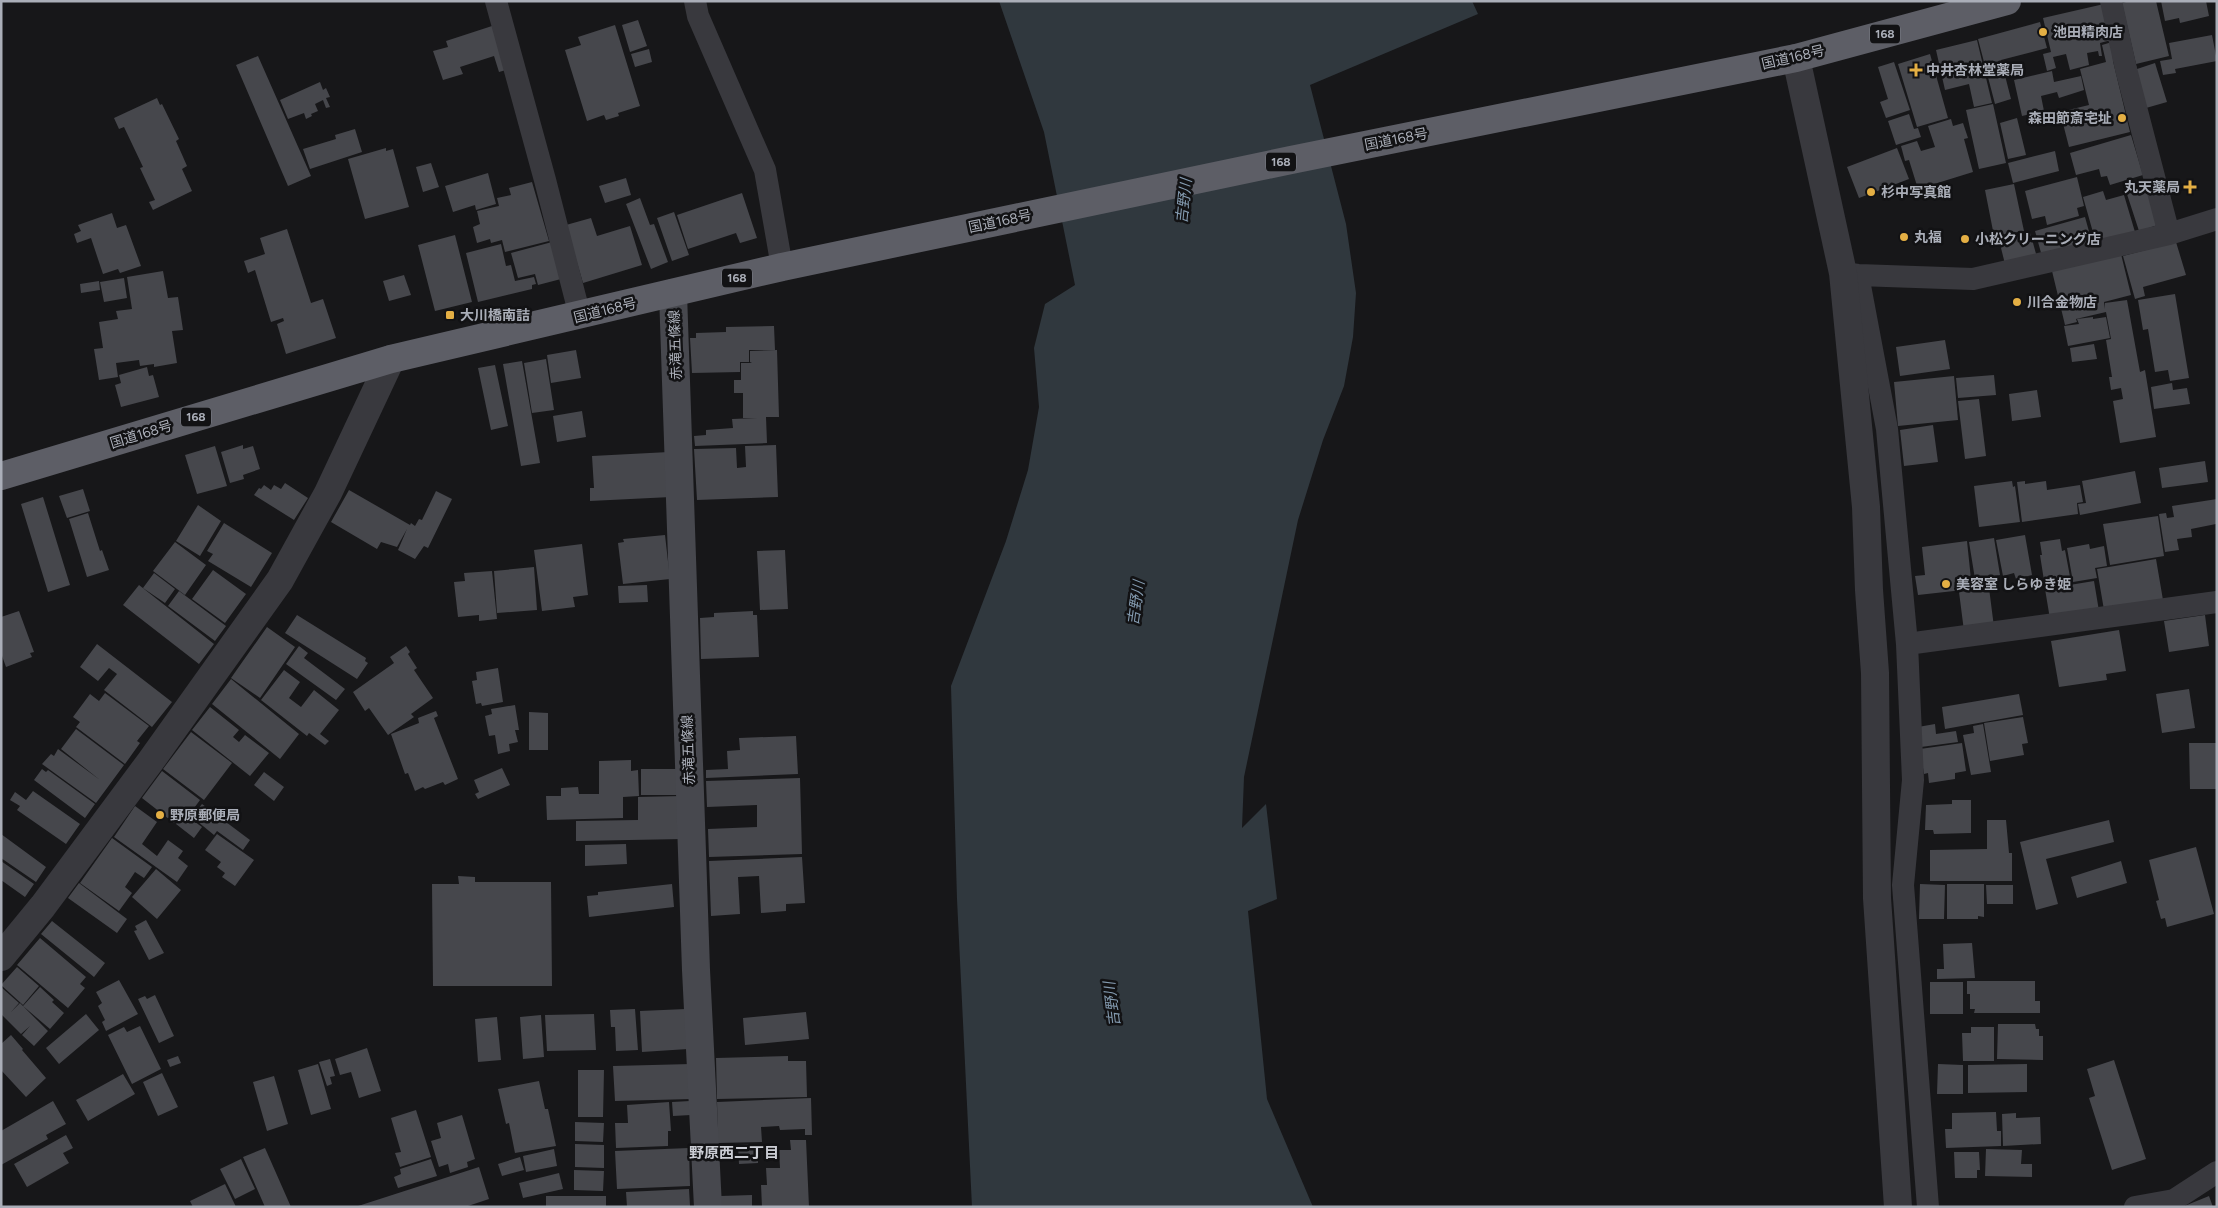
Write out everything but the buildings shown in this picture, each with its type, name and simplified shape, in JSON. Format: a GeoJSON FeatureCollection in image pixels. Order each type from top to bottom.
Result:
{"type":"FeatureCollection","features":[{"type":"Feature","properties":{"kind":"highway","name":"国道168号"},"geometry":{"type":"LineString","coordinates":[[1,476],[390,359],[791,265],[1300,158],[1796,58],[2007,1]]}},
{"type":"Feature","properties":{"kind":"main road","name":"赤滝五條線"},"geometry":{"type":"LineString","coordinates":[[673,293],[696,970],[708,1207]]}},
{"type":"Feature","properties":{"kind":"street"},"geometry":{"type":"LineString","coordinates":[[496,1],[580,316]]}},
{"type":"Feature","properties":{"kind":"street"},"geometry":{"type":"LineString","coordinates":[[2111,1],[2126,69],[2169,234]]}},
{"type":"Feature","properties":{"kind":"street"},"geometry":{"type":"LineString","coordinates":[[694,6],[765,170],[791,265]]}},
{"type":"Feature","properties":{"kind":"street"},"geometry":{"type":"LineString","coordinates":[[1796,58],[1887,429],[1907,644],[1913,780],[1903,885],[1928,1207]]}},
{"type":"Feature","properties":{"kind":"street"},"geometry":{"type":"LineString","coordinates":[[1850,274],[1973,279],[2169,234],[2217,219]]}},
{"type":"Feature","properties":{"kind":"street"},"geometry":{"type":"LineString","coordinates":[[1850,274],[1875,672],[1877,898],[1898,1207]]}},
{"type":"Feature","properties":{"kind":"street"},"geometry":{"type":"LineString","coordinates":[[1,957],[43,906],[150,762],[280,580],[328,492],[390,359]]}},
{"type":"Feature","properties":{"kind":"street"},"geometry":{"type":"LineString","coordinates":[[1907,644],[2217,602]]}},
{"type":"Feature","properties":{"kind":"street"},"geometry":{"type":"LineString","coordinates":[[2135,1207],[2174,1200],[2217,1172]]}},
{"type":"Feature","properties":{"kind":"water","name":"吉野川"},"geometry":{"type":"Polygon","coordinates":[[[999,1],[1472,1],[1478,14],[1310,85],[1346,224],[1356,293],[1353,337],[1344,386],[1323,440],[1298,520],[1244,777],[1242,828],[1266,804],[1277,899],[1248,911],[1267,1099],[1313,1207],[972,1207],[957,899],[951,686],[1006,541],[1028,470],[1039,407],[1034,348],[1045,304],[1075,285],[1044,132],[999,1]]]}},
{"type":"Feature","properties":{"kind":"place","name":"池田精肉店"},"geometry":{"type":"Point","coordinates":[2043,32]}},
{"type":"Feature","properties":{"kind":"place","name":"中井杏林堂薬局"},"geometry":{"type":"Point","coordinates":[1916,70]}},
{"type":"Feature","properties":{"kind":"place","name":"森田節斎宅址"},"geometry":{"type":"Point","coordinates":[2122,118]}},
{"type":"Feature","properties":{"kind":"place","name":"丸天薬局"},"geometry":{"type":"Point","coordinates":[2190,187]}},
{"type":"Feature","properties":{"kind":"place","name":"杉中写真館"},"geometry":{"type":"Point","coordinates":[1871,192]}},
{"type":"Feature","properties":{"kind":"place","name":"丸福"},"geometry":{"type":"Point","coordinates":[1904,237]}},
{"type":"Feature","properties":{"kind":"place","name":"小松クリーニング店"},"geometry":{"type":"Point","coordinates":[1965,239]}},
{"type":"Feature","properties":{"kind":"place","name":"川合金物店"},"geometry":{"type":"Point","coordinates":[2017,302]}},
{"type":"Feature","properties":{"kind":"place","name":"大川橋南詰"},"geometry":{"type":"Point","coordinates":[450,315]}},
{"type":"Feature","properties":{"kind":"place","name":"美容室 しらゆき姫"},"geometry":{"type":"Point","coordinates":[1946,584]}},
{"type":"Feature","properties":{"kind":"place","name":"野原郵便局"},"geometry":{"type":"Point","coordinates":[160,815]}},
{"type":"Feature","properties":{"kind":"district","name":"野原西二丁目"},"geometry":{"type":"Point","coordinates":[734,1153]}}]}
